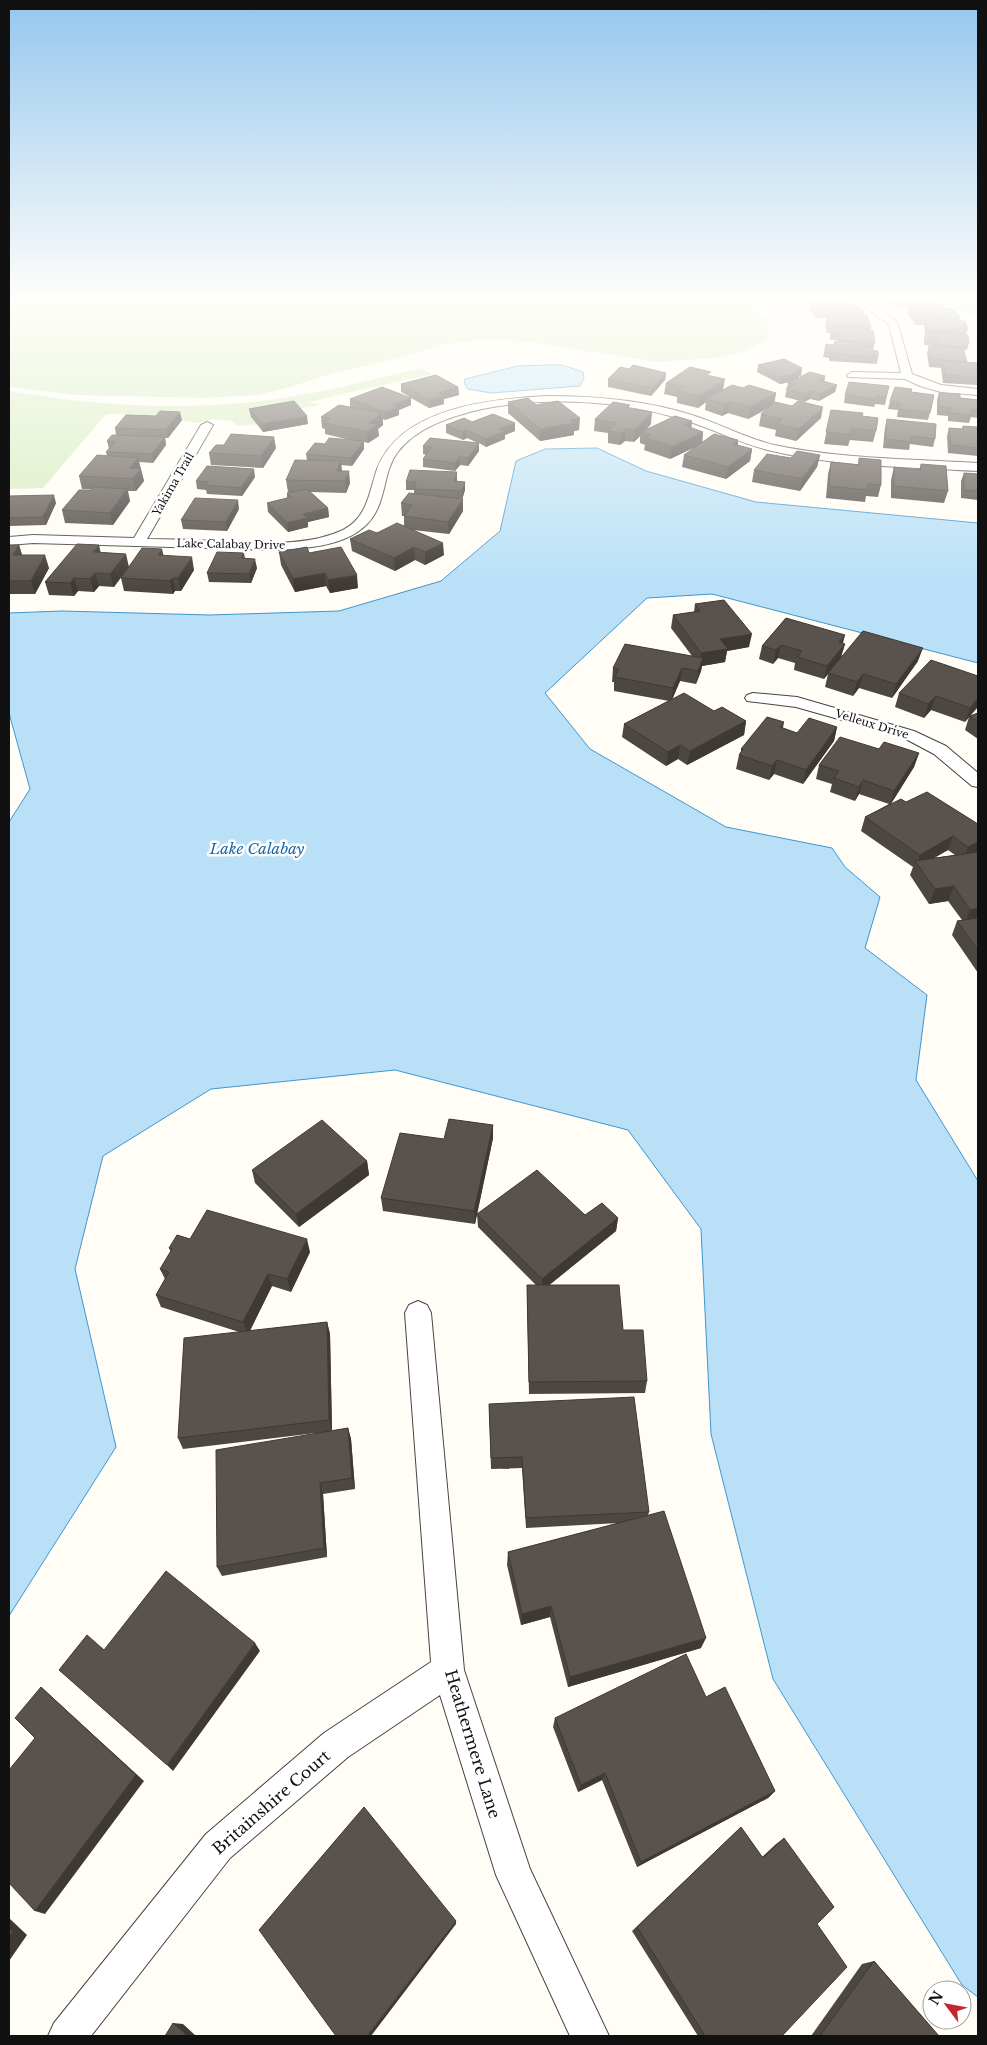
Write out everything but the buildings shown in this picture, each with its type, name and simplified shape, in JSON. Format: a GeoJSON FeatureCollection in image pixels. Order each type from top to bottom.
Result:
{"type":"FeatureCollection","features":[{"type":"Feature","properties":{"kind":"street","name":"Lake Calabay Drive"},"geometry":{"type":"LineString","coordinates":[[9,541],[33,539],[275,546],[317,542],[348,533],[368,518],[384,464],[398,444],[417,429],[443,417],[489,406],[543,399],[588,400],[659,410],[690,418],[755,442],[822,456],[978,467]]}},
{"type":"Feature","properties":{"kind":"street","name":"Yakima Trail"},"geometry":{"type":"LineString","coordinates":[[138,542],[207,426]]}},
{"type":"Feature","properties":{"kind":"street","name":"Velleux Drive"},"geometry":{"type":"LineString","coordinates":[[753,698],[798,702],[908,734],[940,750],[978,782]]}},
{"type":"Feature","properties":{"kind":"street","name":"Heathermere Lane"},"geometry":{"type":"LineString","coordinates":[[418,1313],[448,1670],[514,1875],[590,2036]]}},
{"type":"Feature","properties":{"kind":"street","name":"Britainshire Court"},"geometry":{"type":"LineString","coordinates":[[67,2036],[218,1846],[336,1745],[448,1670]]}},
{"type":"Feature","properties":{"kind":"green space"},"geometry":{"type":"Polygon","coordinates":[[[9,396],[45,396],[107,403],[173,406],[238,403],[290,397],[333,396],[309,402],[320,405],[251,417],[256,424],[239,426],[231,421],[213,419],[199,423],[176,420],[178,416],[106,414],[43,488],[9,489],[9,396]]]}},
{"type":"Feature","properties":{"kind":"green space"},"geometry":{"type":"Polygon","coordinates":[[[138,396],[232,396],[205,398],[138,396]]]}},
{"type":"Feature","properties":{"kind":"water","name":"Lake Calabay"},"geometry":{"type":"Polygon","coordinates":[[[597,448],[646,471],[756,502],[978,523],[978,663],[712,594],[647,598],[545,693],[590,749],[726,827],[832,848],[845,867],[880,897],[865,948],[927,995],[916,1080],[978,1181],[978,1997],[972,1992],[972,1980],[959,1980],[773,1679],[711,1434],[701,1229],[628,1130],[395,1070],[211,1089],[103,1156],[75,1269],[116,1447],[9,1616],[9,822],[30,789],[9,713],[9,613],[62,611],[209,615],[339,611],[441,581],[500,531],[516,461],[545,449],[597,448]]]}}]}
